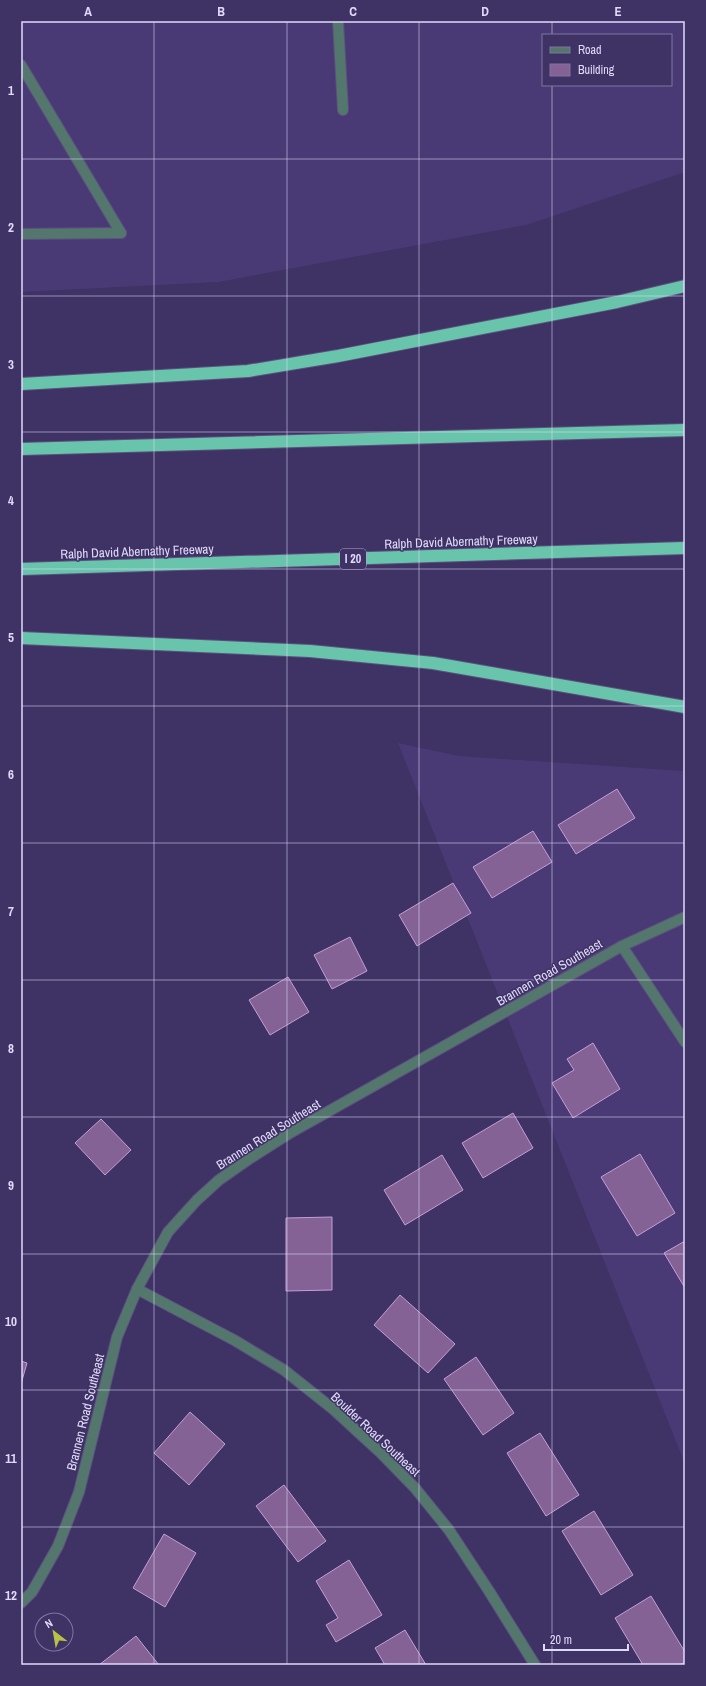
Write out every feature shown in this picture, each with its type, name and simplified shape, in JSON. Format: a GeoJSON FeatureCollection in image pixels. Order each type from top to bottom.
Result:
{"type":"FeatureCollection","features":[{"type":"Feature","properties":{"kind":"highway"},"geometry":{"type":"LineString","coordinates":[[21,384],[248,371],[338,356],[617,302],[685,286]]}},
{"type":"Feature","properties":{"kind":"highway"},"geometry":{"type":"LineString","coordinates":[[21,449],[685,430]]}},
{"type":"Feature","properties":{"kind":"highway","name":"Ralph David Abernathy Freeway"},"geometry":{"type":"LineString","coordinates":[[21,569],[685,548]]}},
{"type":"Feature","properties":{"kind":"highway"},"geometry":{"type":"LineString","coordinates":[[21,638],[310,651],[433,663],[685,707]]}},
{"type":"Feature","properties":{"kind":"street"},"geometry":{"type":"LineString","coordinates":[[338,21],[343,110]]}},
{"type":"Feature","properties":{"kind":"street"},"geometry":{"type":"LineString","coordinates":[[21,66],[121,233],[21,234]]}},
{"type":"Feature","properties":{"kind":"street","name":"Brannen Road Southeast"},"geometry":{"type":"LineString","coordinates":[[21,1603],[32,1592],[58,1546],[76,1499],[117,1337],[137,1289],[168,1232],[197,1200],[219,1180],[290,1133],[622,946],[685,917]]}},
{"type":"Feature","properties":{"kind":"street"},"geometry":{"type":"LineString","coordinates":[[622,946],[683,1035]]}},
{"type":"Feature","properties":{"kind":"street","name":"Boulder Road Southeast"},"geometry":{"type":"LineString","coordinates":[[137,1289],[234,1340],[284,1370],[333,1409],[381,1453],[415,1488],[449,1530],[490,1590],[535,1665]]}},
{"type":"Feature","properties":{"kind":"shaded area"},"geometry":{"type":"Polygon","coordinates":[[[21,21],[685,21],[685,172],[526,225],[218,282],[21,292],[21,21]]]}},
{"type":"Feature","properties":{"kind":"shaded area"},"geometry":{"type":"Polygon","coordinates":[[[398,743],[459,756],[685,771],[685,1464],[398,743]]]}},
{"type":"Feature","properties":{"kind":"building"},"geometry":{"type":"Polygon","coordinates":[[[617,789],[635,818],[576,854],[558,825],[617,789]]]}},
{"type":"Feature","properties":{"kind":"building"},"geometry":{"type":"Polygon","coordinates":[[[533,831],[552,862],[492,898],[473,867],[533,831]]]}},
{"type":"Feature","properties":{"kind":"building"},"geometry":{"type":"Polygon","coordinates":[[[453,883],[471,913],[417,946],[399,915],[453,883]]]}},
{"type":"Feature","properties":{"kind":"building"},"geometry":{"type":"Polygon","coordinates":[[[350,937],[367,971],[332,989],[314,955],[350,937]]]}},
{"type":"Feature","properties":{"kind":"building"},"geometry":{"type":"Polygon","coordinates":[[[288,977],[309,1012],[270,1035],[249,1000],[288,977]]]}},
{"type":"Feature","properties":{"kind":"building"},"geometry":{"type":"Polygon","coordinates":[[[593,1043],[620,1089],[573,1118],[552,1083],[574,1070],[567,1059],[593,1043]]]}},
{"type":"Feature","properties":{"kind":"building"},"geometry":{"type":"Polygon","coordinates":[[[513,1113],[533,1148],[483,1178],[462,1143],[513,1113]]]}},
{"type":"Feature","properties":{"kind":"building"},"geometry":{"type":"Polygon","coordinates":[[[101,1119],[131,1150],[105,1175],[75,1143],[101,1119]]]}},
{"type":"Feature","properties":{"kind":"building"},"geometry":{"type":"Polygon","coordinates":[[[640,1154],[675,1213],[637,1236],[601,1177],[640,1154]]]}},
{"type":"Feature","properties":{"kind":"building"},"geometry":{"type":"Polygon","coordinates":[[[442,1155],[463,1190],[405,1225],[384,1190],[442,1155]]]}},
{"type":"Feature","properties":{"kind":"building"},"geometry":{"type":"Polygon","coordinates":[[[332,1217],[332,1290],[286,1291],[286,1218],[332,1217]]]}},
{"type":"Feature","properties":{"kind":"building"},"geometry":{"type":"Polygon","coordinates":[[[685,1241],[685,1288],[664,1253],[685,1241]]]}},
{"type":"Feature","properties":{"kind":"building"},"geometry":{"type":"Polygon","coordinates":[[[400,1295],[455,1344],[428,1373],[374,1325],[400,1295]]]}},
{"type":"Feature","properties":{"kind":"building"},"geometry":{"type":"Polygon","coordinates":[[[476,1357],[514,1413],[483,1435],[444,1379],[476,1357]]]}},
{"type":"Feature","properties":{"kind":"building"},"geometry":{"type":"Polygon","coordinates":[[[21,1361],[27,1363],[21,1384],[21,1361]]]}},
{"type":"Feature","properties":{"kind":"building"},"geometry":{"type":"Polygon","coordinates":[[[190,1412],[225,1444],[189,1485],[154,1453],[190,1412]]]}},
{"type":"Feature","properties":{"kind":"building"},"geometry":{"type":"Polygon","coordinates":[[[540,1433],[579,1495],[546,1516],[507,1453],[540,1433]]]}},
{"type":"Feature","properties":{"kind":"building"},"geometry":{"type":"Polygon","coordinates":[[[284,1485],[326,1541],[298,1562],[256,1506],[284,1485]]]}},
{"type":"Feature","properties":{"kind":"building"},"geometry":{"type":"Polygon","coordinates":[[[594,1511],[633,1575],[601,1595],[562,1531],[594,1511]]]}},
{"type":"Feature","properties":{"kind":"building"},"geometry":{"type":"Polygon","coordinates":[[[164,1534],[196,1553],[165,1607],[133,1588],[164,1534]]]}},
{"type":"Feature","properties":{"kind":"building"},"geometry":{"type":"Polygon","coordinates":[[[349,1560],[382,1615],[336,1642],[326,1625],[338,1618],[316,1581],[349,1560]]]}},
{"type":"Feature","properties":{"kind":"building"},"geometry":{"type":"Polygon","coordinates":[[[651,1596],[685,1652],[685,1662],[680,1665],[643,1665],[615,1618],[651,1596]]]}},
{"type":"Feature","properties":{"kind":"building"},"geometry":{"type":"Polygon","coordinates":[[[405,1630],[426,1665],[385,1665],[375,1648],[405,1630]]]}},
{"type":"Feature","properties":{"kind":"building"},"geometry":{"type":"Polygon","coordinates":[[[136,1636],[159,1665],[99,1665],[136,1636]]]}}]}
